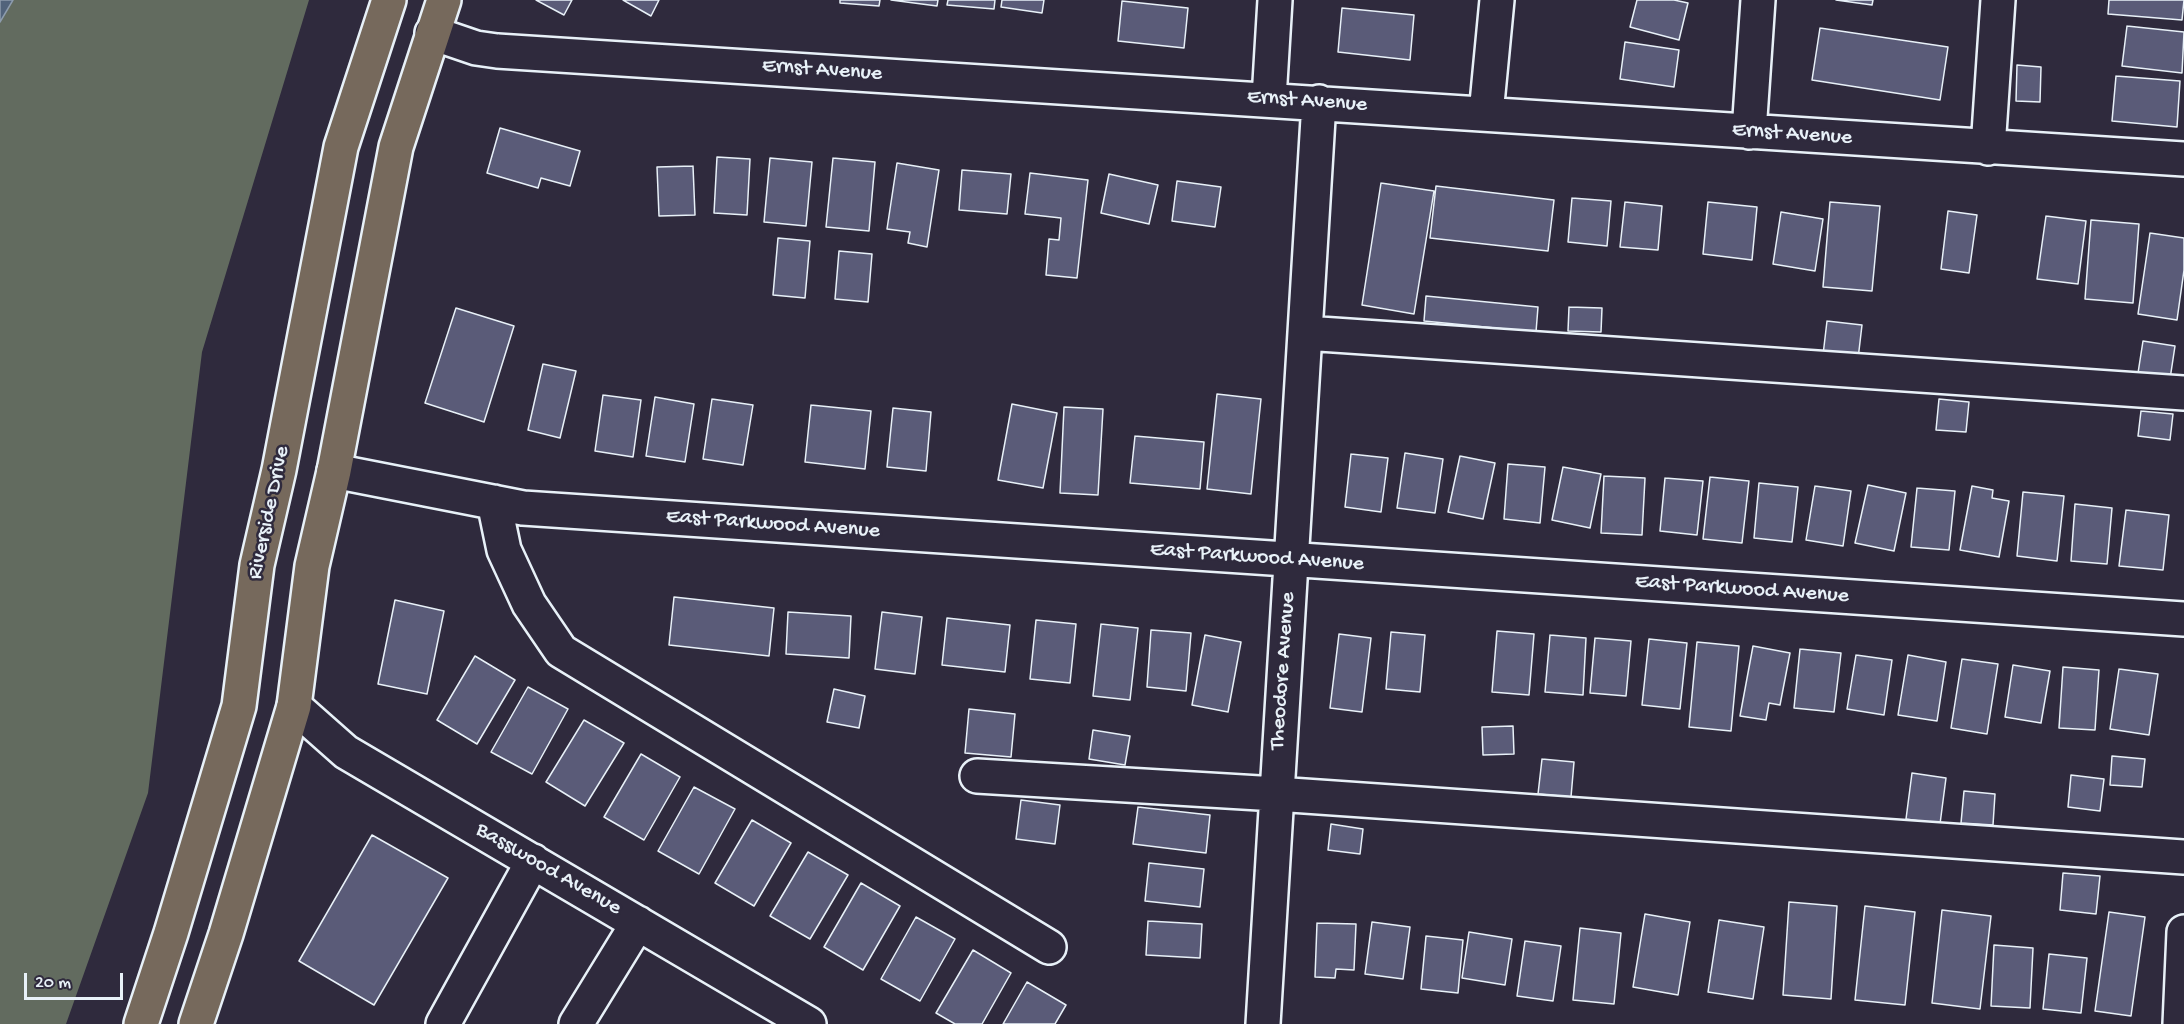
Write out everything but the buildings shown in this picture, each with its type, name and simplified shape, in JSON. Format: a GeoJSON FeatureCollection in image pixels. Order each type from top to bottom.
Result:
{"type":"FeatureCollection","features":[{"type":"Feature","properties":{"kind":"main road","name":"Riverside Drive"},"geometry":{"type":"LineString","coordinates":[[141,1024],[185,888],[239,705],[257,565],[279,470],[341,147],[388,0]]}},
{"type":"Feature","properties":{"kind":"main road"},"geometry":{"type":"LineString","coordinates":[[196,1024],[230,922],[294,706],[312,566],[334,471],[396,147],[444,0]]}},
{"type":"Feature","properties":{"kind":"street"},"geometry":{"type":"LineString","coordinates":[[1269,99],[1275,0]]}},
{"type":"Feature","properties":{"kind":"street"},"geometry":{"type":"LineString","coordinates":[[1486,114],[1497,0]]}},
{"type":"Feature","properties":{"kind":"street"},"geometry":{"type":"LineString","coordinates":[[1749,132],[1758,0]]}},
{"type":"Feature","properties":{"kind":"street"},"geometry":{"type":"LineString","coordinates":[[1988,148],[1998,0]]}},
{"type":"Feature","properties":{"kind":"street","name":"Ernst Avenue"},"geometry":{"type":"LineString","coordinates":[[432,33],[476,48],[497,51],[2184,159]]}},
{"type":"Feature","properties":{"kind":"street","name":"Theodore Avenue"},"geometry":{"type":"LineString","coordinates":[[1263,1024],[1319,102]]}},
{"type":"Feature","properties":{"kind":"street"},"geometry":{"type":"LineString","coordinates":[[1305,333],[2184,393]]}},
{"type":"Feature","properties":{"kind":"street","name":"East Parkwood Avenue"},"geometry":{"type":"LineString","coordinates":[[334,471],[523,508],[2184,619]]}},
{"type":"Feature","properties":{"kind":"street"},"geometry":{"type":"LineString","coordinates":[[494,502],[504,550],[529,604],[561,651],[1049,947]]}},
{"type":"Feature","properties":{"kind":"street","name":"Basswood Avenue"},"geometry":{"type":"LineString","coordinates":[[294,706],[346,752],[809,1024]]}},
{"type":"Feature","properties":{"kind":"street"},"geometry":{"type":"LineString","coordinates":[[977,776],[1276,794],[2184,856]]}},
{"type":"Feature","properties":{"kind":"street"},"geometry":{"type":"LineString","coordinates":[[443,1024],[533,861]]}},
{"type":"Feature","properties":{"kind":"street"},"geometry":{"type":"LineString","coordinates":[[576,1024],[638,923]]}},
{"type":"Feature","properties":{"kind":"street"},"geometry":{"type":"LineString","coordinates":[[2180,1024],[2184,932]]}},
{"type":"Feature","properties":{"kind":"green space"},"geometry":{"type":"Polygon","coordinates":[[[13,0],[309,0],[202,352],[148,793],[66,1024],[0,1024],[0,22],[13,0]]]}},
{"type":"Feature","properties":{"kind":"water"},"geometry":{"type":"Polygon","coordinates":[[[0,0],[13,0],[0,22],[0,0]]]}}]}
